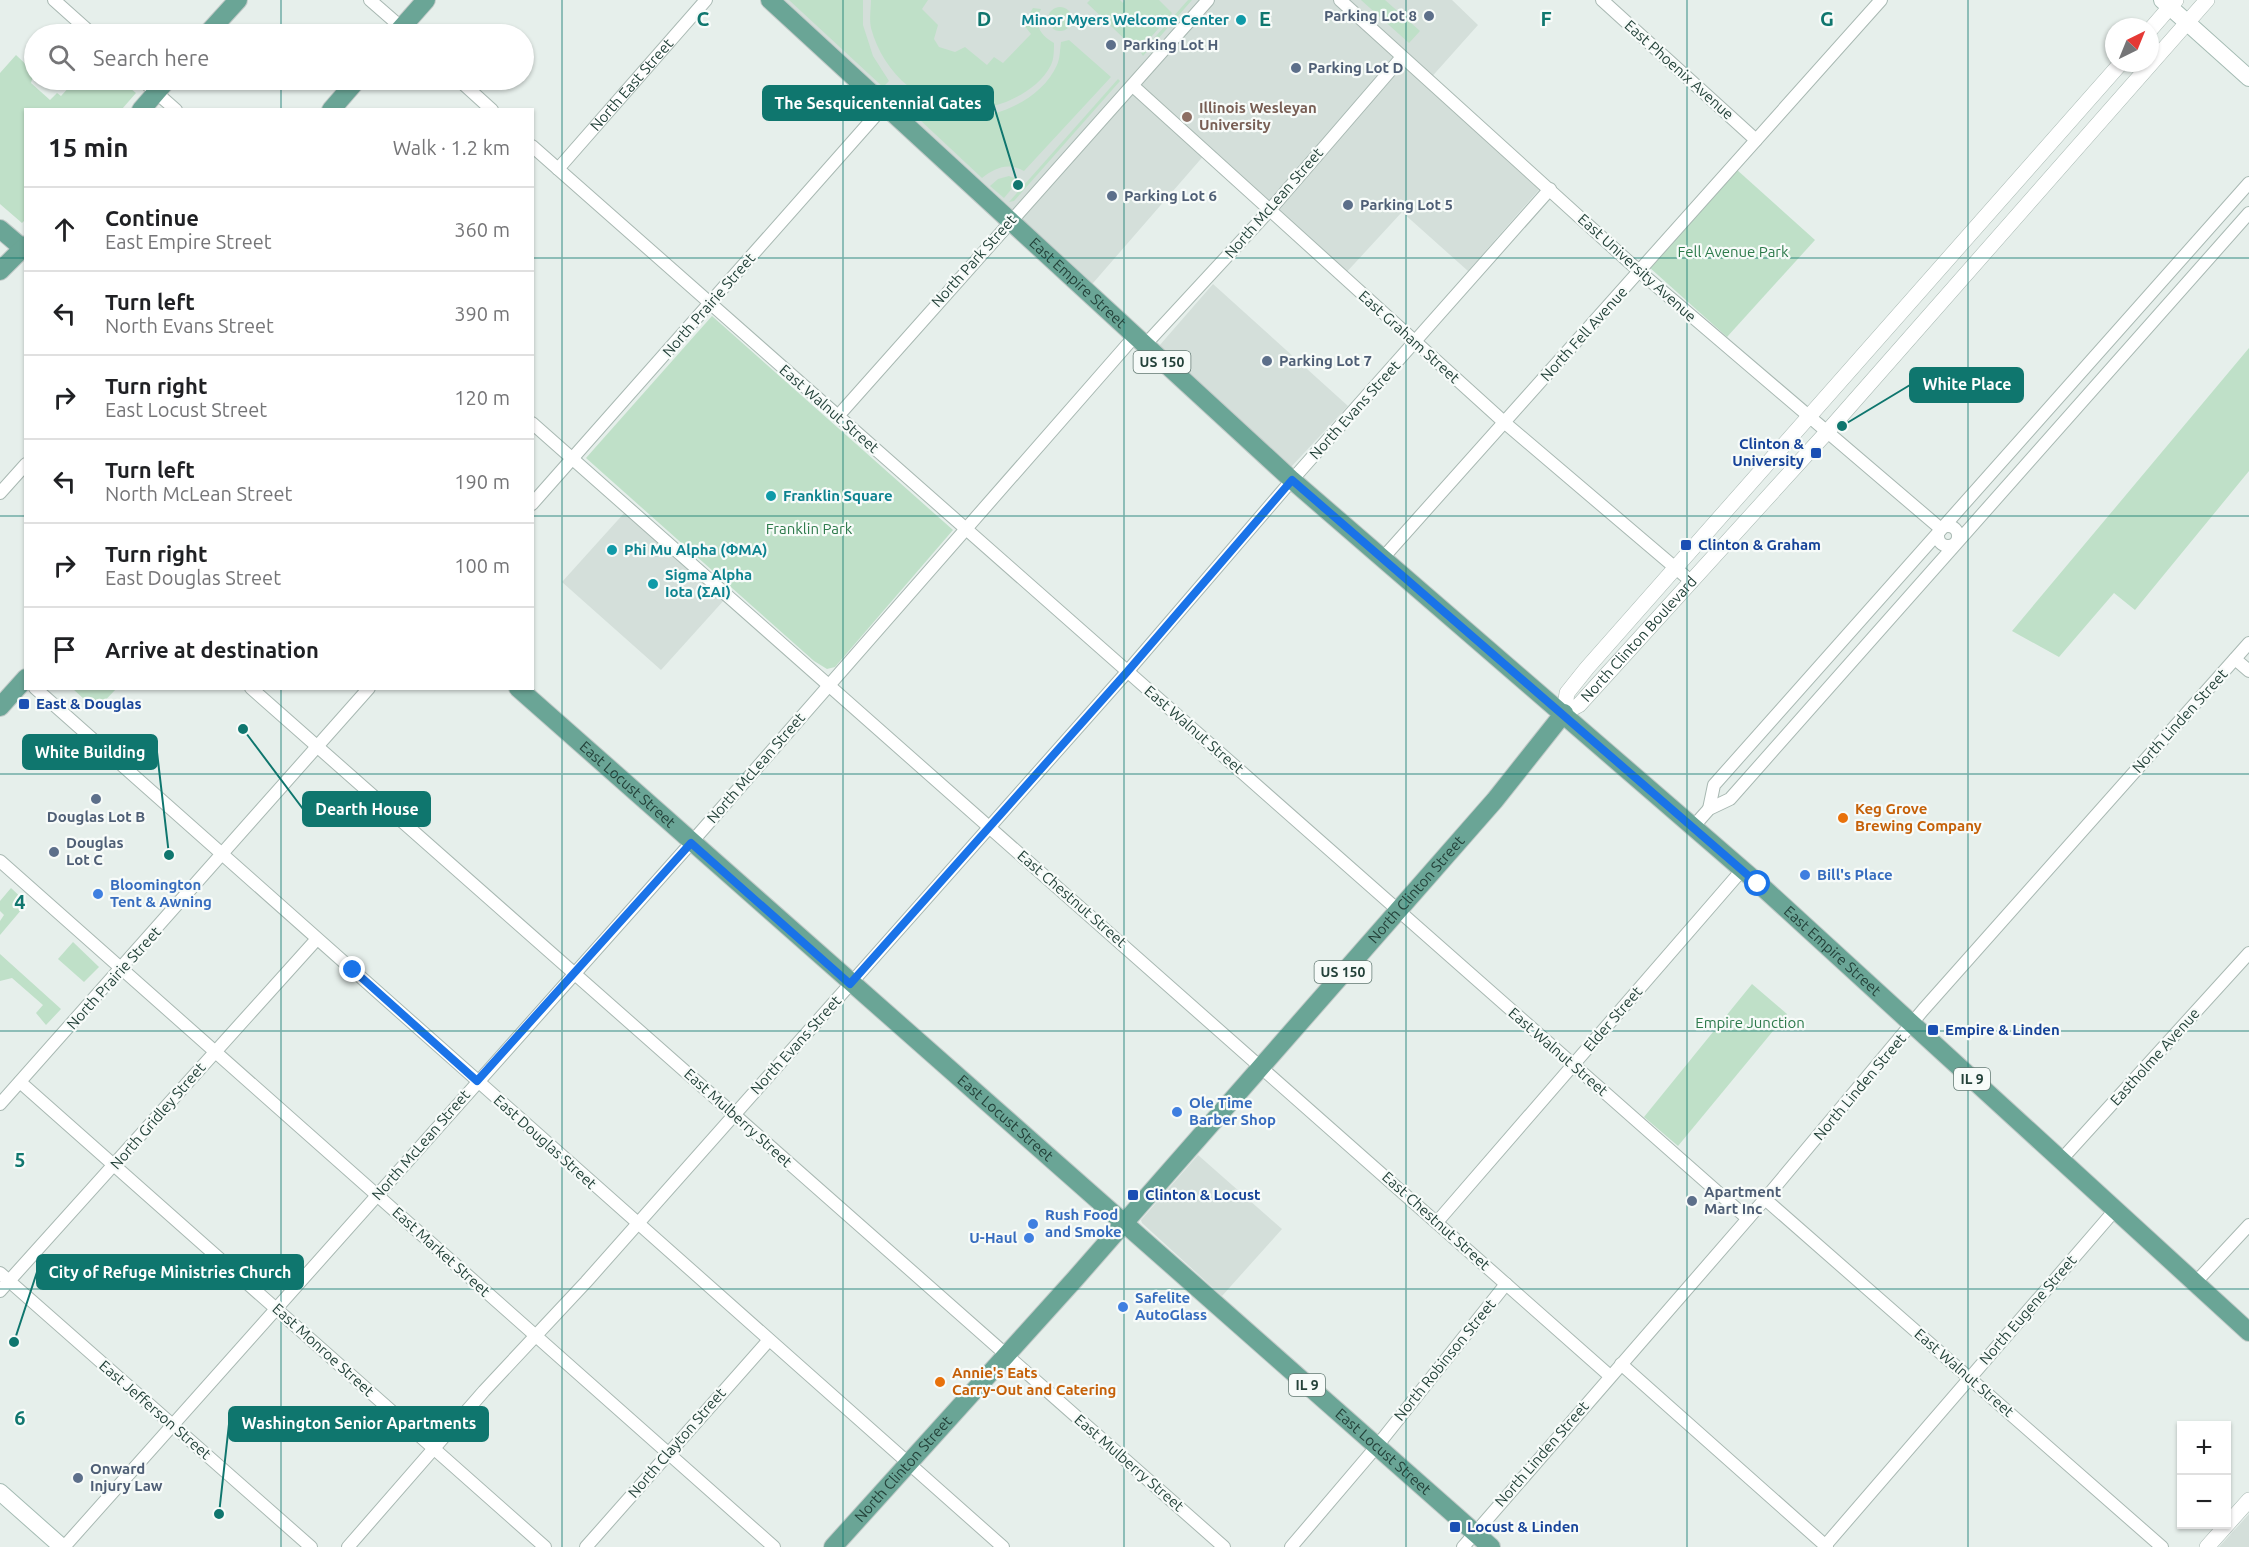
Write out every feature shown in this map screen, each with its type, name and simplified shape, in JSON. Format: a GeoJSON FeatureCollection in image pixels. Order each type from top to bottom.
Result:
{"type":"FeatureCollection","features":[{"type":"Feature","properties":{"kind":"main road"},"geometry":{"type":"LineString","coordinates":[[216,24],[238,0]]}},
{"type":"Feature","properties":{"kind":"main road"},"geometry":{"type":"LineString","coordinates":[[408,24],[426,0]]}},
{"type":"Feature","properties":{"kind":"main road","name":"East Empire Street"},"geometry":{"type":"LineString","coordinates":[[770,0],[1292,480],[1742,870],[2249,1332]]}},
{"type":"Feature","properties":{"kind":"main road"},"geometry":{"type":"LineString","coordinates":[[2170,2],[2187,22],[2249,78]]}},
{"type":"Feature","properties":{"kind":"main road"},"geometry":{"type":"LineString","coordinates":[[143,108],[158,90]]}},
{"type":"Feature","properties":{"kind":"main road"},"geometry":{"type":"LineString","coordinates":[[333,108],[348,90]]}},
{"type":"Feature","properties":{"kind":"main road"},"geometry":{"type":"LineString","coordinates":[[0,229],[24,247]]}},
{"type":"Feature","properties":{"kind":"main road"},"geometry":{"type":"LineString","coordinates":[[0,270],[24,249]]}},
{"type":"Feature","properties":{"kind":"main road"},"geometry":{"type":"LineString","coordinates":[[0,707],[24,685]]}},
{"type":"Feature","properties":{"kind":"main road","name":"East Locust Street"},"geometry":{"type":"LineString","coordinates":[[520,690],[850,984],[1377,1446],[1469,1540],[1491,1547]]}},
{"type":"Feature","properties":{"kind":"main road","name":"North Clinton Street"},"geometry":{"type":"LineString","coordinates":[[833,1547],[1124,1223],[1495,800],[1563,713]]}},
{"type":"Feature","properties":{"kind":"main road"},"geometry":{"type":"LineString","coordinates":[[0,1492],[63,1547]]}},
{"type":"Feature","properties":{"kind":"street"},"geometry":{"type":"LineString","coordinates":[[370,0],[394,24]]}},
{"type":"Feature","properties":{"kind":"street","name":"North East Street"},"geometry":{"type":"LineString","coordinates":[[558,169],[706,0]]}},
{"type":"Feature","properties":{"kind":"street","name":"North Park Street"},"geometry":{"type":"LineString","coordinates":[[838,416],[1208,0]]}},
{"type":"Feature","properties":{"kind":"street","name":"East University Avenue"},"geometry":{"type":"LineString","coordinates":[[1340,0],[1640,272],[1941,529],[1940,542],[1949,546],[1955,544]]}},
{"type":"Feature","properties":{"kind":"street","name":"East Phoenix Avenue"},"geometry":{"type":"LineString","coordinates":[[1602,0],[1756,140]]}},
{"type":"Feature","properties":{"kind":"street","name":"North Clinton Boulevard"},"geometry":{"type":"LineString","coordinates":[[1563,713],[1579,705],[1692,582],[2207,0]]}},
{"type":"Feature","properties":{"kind":"street"},"geometry":{"type":"LineString","coordinates":[[55,1],[81,24]]}},
{"type":"Feature","properties":{"kind":"street","name":"North Fell Avenue"},"geometry":{"type":"LineString","coordinates":[[1382,559],[1640,272],[1874,2]]}},
{"type":"Feature","properties":{"kind":"street"},"geometry":{"type":"LineString","coordinates":[[2159,18],[2170,2]]}},
{"type":"Feature","properties":{"kind":"street","name":"North McLean Street"},"geometry":{"type":"LineString","coordinates":[[63,1547],[691,843],[966,528],[1139,341],[1269,211],[1402,57]]}},
{"type":"Feature","properties":{"kind":"street","name":"North Clinton Boulevard"},"geometry":{"type":"LineString","coordinates":[[1563,713],[1567,693],[1674,567],[2113,72]]}},
{"type":"Feature","properties":{"kind":"street","name":"East Graham Street"},"geometry":{"type":"LineString","coordinates":[[1133,86],[1505,423],[1692,582]]}},
{"type":"Feature","properties":{"kind":"street"},"geometry":{"type":"LineString","coordinates":[[164,90],[175,108]]}},
{"type":"Feature","properties":{"kind":"street"},"geometry":{"type":"LineString","coordinates":[[470,90],[490,108]]}},
{"type":"Feature","properties":{"kind":"street","name":"North Prairie Street"},"geometry":{"type":"LineString","coordinates":[[534,502],[884,106]]}},
{"type":"Feature","properties":{"kind":"street","name":"East Walnut Street"},"geometry":{"type":"LineString","coordinates":[[534,148],[1748,1218]]}},
{"type":"Feature","properties":{"kind":"street"},"geometry":{"type":"LineString","coordinates":[[2040,155],[2057,170]]}},
{"type":"Feature","properties":{"kind":"street"},"geometry":{"type":"LineString","coordinates":[[1709,809],[1714,785],[2249,183]]}},
{"type":"Feature","properties":{"kind":"street","name":"North Evans Street"},"geometry":{"type":"LineString","coordinates":[[348,1547],[1127,672],[1292,480],[1551,189]]}},
{"type":"Feature","properties":{"kind":"street"},"geometry":{"type":"LineString","coordinates":[[1693,827],[1709,809],[1730,798],[2249,213]]}},
{"type":"Feature","properties":{"kind":"street"},"geometry":{"type":"LineString","coordinates":[[1922,288],[1939,303]]}},
{"type":"Feature","properties":{"kind":"street"},"geometry":{"type":"LineString","coordinates":[[2142,304],[2157,317]]}},
{"type":"Feature","properties":{"kind":"street"},"geometry":{"type":"LineString","coordinates":[[2106,344],[2121,357]]}},
{"type":"Feature","properties":{"kind":"street","name":"East Chestnut Street"},"geometry":{"type":"LineString","coordinates":[[534,425],[1610,1376]]}},
{"type":"Feature","properties":{"kind":"street"},"geometry":{"type":"LineString","coordinates":[[0,493],[24,466]]}},
{"type":"Feature","properties":{"kind":"street","name":"North Linden Street"},"geometry":{"type":"LineString","coordinates":[[1469,1540],[1765,1199],[1929,1003],[2249,643]]}},
{"type":"Feature","properties":{"kind":"street"},"geometry":{"type":"LineString","coordinates":[[2235,659],[2249,671]]}},
{"type":"Feature","properties":{"kind":"street"},"geometry":{"type":"LineString","coordinates":[[1818,667],[1834,681]]}},
{"type":"Feature","properties":{"kind":"street","name":"East Douglas Street"},"geometry":{"type":"LineString","coordinates":[[38,690],[1003,1547]]}},
{"type":"Feature","properties":{"kind":"street","name":"East Mulberry Street"},"geometry":{"type":"LineString","coordinates":[[253,690],[1224,1547]]}},
{"type":"Feature","properties":{"kind":"street","name":"North Prairie Street"},"geometry":{"type":"LineString","coordinates":[[0,1104],[367,690]]}},
{"type":"Feature","properties":{"kind":"street","name":"East Market Street"},"geometry":{"type":"LineString","coordinates":[[0,861],[774,1547]]}},
{"type":"Feature","properties":{"kind":"street","name":"Elder Street"},"geometry":{"type":"LineString","coordinates":[[1437,1222],[1742,870]]}},
{"type":"Feature","properties":{"kind":"street","name":"North Gridley Street"},"geometry":{"type":"LineString","coordinates":[[0,1291],[4,1277],[114,1166],[316,939]]}},
{"type":"Feature","properties":{"kind":"street","name":"Eastholme Avenue"},"geometry":{"type":"LineString","coordinates":[[2061,1160],[2249,953]]}},
{"type":"Feature","properties":{"kind":"street","name":"East Monroe Street"},"geometry":{"type":"LineString","coordinates":[[20,1082],[544,1547]]}},
{"type":"Feature","properties":{"kind":"street","name":"East Walnut Street"},"geometry":{"type":"LineString","coordinates":[[1765,1199],[2162,1547]]}},
{"type":"Feature","properties":{"kind":"street","name":"North Eugene Street"},"geometry":{"type":"LineString","coordinates":[[1825,1547],[2115,1210]]}},
{"type":"Feature","properties":{"kind":"street"},"geometry":{"type":"LineString","coordinates":[[2195,1283],[2249,1225]]}},
{"type":"Feature","properties":{"kind":"street","name":"East Jefferson Street"},"geometry":{"type":"LineString","coordinates":[[4,1277],[311,1547]]}},
{"type":"Feature","properties":{"kind":"street","name":"North Robinson Street"},"geometry":{"type":"LineString","coordinates":[[1291,1547],[1377,1446],[1506,1284]]}},
{"type":"Feature","properties":{"kind":"street","name":"North Clayton Street"},"geometry":{"type":"LineString","coordinates":[[586,1547],[768,1340]]}},
{"type":"Feature","properties":{"kind":"street"},"geometry":{"type":"LineString","coordinates":[[1621,1364],[1825,1547]]}},
{"type":"Feature","properties":{"kind":"street"},"geometry":{"type":"LineString","coordinates":[[2207,1547],[2249,1500]]}},
{"type":"Feature","properties":{"kind":"shaded area","name":"Illinois Wesleyan University"},"geometry":{"type":"Polygon","coordinates":[[[783,0],[1452,0],[1478,25],[1428,81],[1544,184],[1468,271],[1402,212],[1343,276],[1206,153],[1087,290],[783,0]]]}},
{"type":"Feature","properties":{"kind":"shaded area"},"geometry":{"type":"Polygon","coordinates":[[[1213,284],[1348,406],[1291,467],[1159,346],[1213,284]]]}},
{"type":"Feature","properties":{"kind":"shaded area"},"geometry":{"type":"Polygon","coordinates":[[[626,511],[725,599],[661,670],[562,582],[626,511]]]}},
{"type":"Feature","properties":{"kind":"shaded area"},"geometry":{"type":"Polygon","coordinates":[[[1198,1155],[1282,1229],[1222,1296],[1141,1220],[1198,1155]]]}},
{"type":"Feature","properties":{"kind":"shaded area"},"geometry":{"type":"Polygon","coordinates":[[[2249,1514],[2249,1547],[2219,1547],[2249,1514]]]}},
{"type":"Feature","properties":{"kind":"green space"},"geometry":{"type":"Polygon","coordinates":[[[789,0],[863,0],[863,25],[873,56],[889,81],[883,87],[789,0]]]}},
{"type":"Feature","properties":{"kind":"green space"},"geometry":{"type":"Polygon","coordinates":[[[871,0],[928,0],[922,9],[938,25],[934,39],[939,47],[955,52],[965,47],[987,65],[994,57],[1003,63],[1031,34],[1023,24],[1033,8],[1041,9],[1038,20],[1039,29],[1054,43],[1052,63],[1037,83],[1006,102],[984,108],[962,108],[941,104],[922,96],[890,68],[871,28],[871,0]]]}},
{"type":"Feature","properties":{"kind":"green space"},"geometry":{"type":"Polygon","coordinates":[[[1090,0],[1120,0],[1123,3],[1125,0],[1159,0],[1172,13],[1138,52],[1087,3],[1090,0]]]}},
{"type":"Feature","properties":{"kind":"green space"},"geometry":{"type":"Polygon","coordinates":[[[1188,0],[1192,0],[1143,56],[1141,53],[1188,0]]]}},
{"type":"Feature","properties":{"kind":"green space"},"geometry":{"type":"Polygon","coordinates":[[[1361,0],[1385,0],[1420,31],[1409,43],[1361,0]]]}},
{"type":"Feature","properties":{"kind":"green space"},"geometry":{"type":"Polygon","coordinates":[[[1060,7],[1069,10],[1072,19],[1069,28],[1060,31],[1051,28],[1048,19],[1051,10],[1060,7]]]}},
{"type":"Feature","properties":{"kind":"green space"},"geometry":{"type":"Polygon","coordinates":[[[1069,40],[1111,77],[1024,171],[1013,167],[1002,167],[982,178],[903,104],[910,96],[935,110],[962,117],[976,117],[1003,110],[1030,97],[1041,88],[1057,65],[1061,42],[1069,40]]]}},
{"type":"Feature","properties":{"kind":"green space"},"geometry":{"type":"Polygon","coordinates":[[[16,55],[24,63],[24,90],[39,90],[50,100],[57,93],[61,96],[66,90],[132,90],[136,93],[123,108],[24,108],[24,221],[22,223],[0,204],[0,73],[16,55]]]}},
{"type":"Feature","properties":{"kind":"green space"},"geometry":{"type":"Polygon","coordinates":[[[1118,79],[1120,81],[1014,201],[1009,202],[1118,79]]]}},
{"type":"Feature","properties":{"kind":"green space","name":"Fell Avenue Park"},"geometry":{"type":"Polygon","coordinates":[[[1736,169],[1815,240],[1727,337],[1649,267],[1736,169]]]}},
{"type":"Feature","properties":{"kind":"green space"},"geometry":{"type":"Polygon","coordinates":[[[1009,176],[1019,180],[1004,198],[990,186],[998,179],[1009,176]]]}},
{"type":"Feature","properties":{"kind":"green space","name":"Franklin Park"},"geometry":{"type":"Polygon","coordinates":[[[712,316],[953,530],[835,667],[827,669],[814,661],[586,458],[712,316]]]}},
{"type":"Feature","properties":{"kind":"green space"},"geometry":{"type":"Polygon","coordinates":[[[2249,348],[2249,471],[2135,610],[2114,593],[2059,657],[2012,631],[2249,348]]]}},
{"type":"Feature","properties":{"kind":"green space"},"geometry":{"type":"Polygon","coordinates":[[[74,690],[115,690],[96,710],[74,690]]]}},
{"type":"Feature","properties":{"kind":"green space"},"geometry":{"type":"Polygon","coordinates":[[[11,888],[27,903],[0,935],[0,921],[4,915],[0,911],[0,901],[11,888]]]}},
{"type":"Feature","properties":{"kind":"green space"},"geometry":{"type":"Polygon","coordinates":[[[73,942],[99,967],[84,982],[58,959],[73,942]]]}},
{"type":"Feature","properties":{"kind":"green space"},"geometry":{"type":"Polygon","coordinates":[[[0,954],[61,1009],[46,1025],[36,1013],[43,1005],[12,978],[0,981],[0,954]]]}},
{"type":"Feature","properties":{"kind":"green space","name":"Empire Junction"},"geometry":{"type":"Polygon","coordinates":[[[1752,984],[1787,1014],[1678,1146],[1644,1117],[1752,984]]]}},
{"type":"Feature","properties":{"kind":"place","name":"Parking Lot 8"},"geometry":{"type":"Point","coordinates":[1429,16]}},
{"type":"Feature","properties":{"kind":"place","name":"Minor Myers Welcome Center"},"geometry":{"type":"Point","coordinates":[1241,20]}},
{"type":"Feature","properties":{"kind":"place","name":"Parking Lot H"},"geometry":{"type":"Point","coordinates":[1111,45]}},
{"type":"Feature","properties":{"kind":"place","name":"Parking Lot D"},"geometry":{"type":"Point","coordinates":[1296,68]}},
{"type":"Feature","properties":{"kind":"place","name":"Illinois Wesleyan University"},"geometry":{"type":"Point","coordinates":[1187,117]}},
{"type":"Feature","properties":{"kind":"place","name":"The Sesquicentennial Gates"},"geometry":{"type":"Point","coordinates":[1018,185]}},
{"type":"Feature","properties":{"kind":"place","name":"Parking Lot 6"},"geometry":{"type":"Point","coordinates":[1112,196]}},
{"type":"Feature","properties":{"kind":"place","name":"Parking Lot 5"},"geometry":{"type":"Point","coordinates":[1348,205]}},
{"type":"Feature","properties":{"kind":"place","name":"Parking Lot 7"},"geometry":{"type":"Point","coordinates":[1267,361]}},
{"type":"Feature","properties":{"kind":"place","name":"White Place"},"geometry":{"type":"Point","coordinates":[1842,426]}},
{"type":"Feature","properties":{"kind":"place","name":"Clinton & University"},"geometry":{"type":"Point","coordinates":[1816,453]}},
{"type":"Feature","properties":{"kind":"place","name":"Franklin Square"},"geometry":{"type":"Point","coordinates":[771,496]}},
{"type":"Feature","properties":{"kind":"place","name":"Clinton & Graham"},"geometry":{"type":"Point","coordinates":[1686,545]}},
{"type":"Feature","properties":{"kind":"place","name":"Phi Mu Alpha (ΦΜΑ)"},"geometry":{"type":"Point","coordinates":[612,550]}},
{"type":"Feature","properties":{"kind":"place","name":"Sigma Alpha Iota (ΣΑΙ)"},"geometry":{"type":"Point","coordinates":[653,584]}},
{"type":"Feature","properties":{"kind":"place","name":"East & Douglas"},"geometry":{"type":"Point","coordinates":[24,704]}},
{"type":"Feature","properties":{"kind":"place","name":"Dearth House"},"geometry":{"type":"Point","coordinates":[243,729]}},
{"type":"Feature","properties":{"kind":"place","name":"Douglas Lot B"},"geometry":{"type":"Point","coordinates":[96,799]}},
{"type":"Feature","properties":{"kind":"place","name":"Keg Grove Brewing Company"},"geometry":{"type":"Point","coordinates":[1843,818]}},
{"type":"Feature","properties":{"kind":"place","name":"Douglas Lot C"},"geometry":{"type":"Point","coordinates":[54,852]}},
{"type":"Feature","properties":{"kind":"place","name":"White Building"},"geometry":{"type":"Point","coordinates":[169,855]}},
{"type":"Feature","properties":{"kind":"place","name":"Bill's Place"},"geometry":{"type":"Point","coordinates":[1805,875]}},
{"type":"Feature","properties":{"kind":"place","name":"Bloomington Tent & Awning"},"geometry":{"type":"Point","coordinates":[98,894]}},
{"type":"Feature","properties":{"kind":"place","name":"Empire & Linden"},"geometry":{"type":"Point","coordinates":[1933,1030]}},
{"type":"Feature","properties":{"kind":"place","name":"Ole Time Barber Shop"},"geometry":{"type":"Point","coordinates":[1177,1112]}},
{"type":"Feature","properties":{"kind":"place","name":"Clinton & Locust"},"geometry":{"type":"Point","coordinates":[1133,1195]}},
{"type":"Feature","properties":{"kind":"place","name":"Apartment Mart Inc"},"geometry":{"type":"Point","coordinates":[1692,1201]}},
{"type":"Feature","properties":{"kind":"place","name":"Rush Food and Smoke"},"geometry":{"type":"Point","coordinates":[1033,1224]}},
{"type":"Feature","properties":{"kind":"place","name":"U-Haul"},"geometry":{"type":"Point","coordinates":[1029,1238]}},
{"type":"Feature","properties":{"kind":"place","name":"Safelite AutoGlass"},"geometry":{"type":"Point","coordinates":[1123,1307]}},
{"type":"Feature","properties":{"kind":"place","name":"City of Refuge Ministries Church"},"geometry":{"type":"Point","coordinates":[14,1342]}},
{"type":"Feature","properties":{"kind":"place","name":"Annie's Eats Carry-Out and Catering"},"geometry":{"type":"Point","coordinates":[940,1382]}},
{"type":"Feature","properties":{"kind":"place","name":"Onward Injury Law"},"geometry":{"type":"Point","coordinates":[78,1478]}},
{"type":"Feature","properties":{"kind":"place","name":"Washington Senior Apartments"},"geometry":{"type":"Point","coordinates":[219,1514]}},
{"type":"Feature","properties":{"kind":"place","name":"Locust & Linden"},"geometry":{"type":"Point","coordinates":[1455,1527]}},
{"type":"Feature","properties":{"kind":"route"},"geometry":{"type":"LineString","coordinates":[[353,970],[477,1081],[691,843],[850,984],[1127,672],[1292,480],[1758,884]]}}]}
